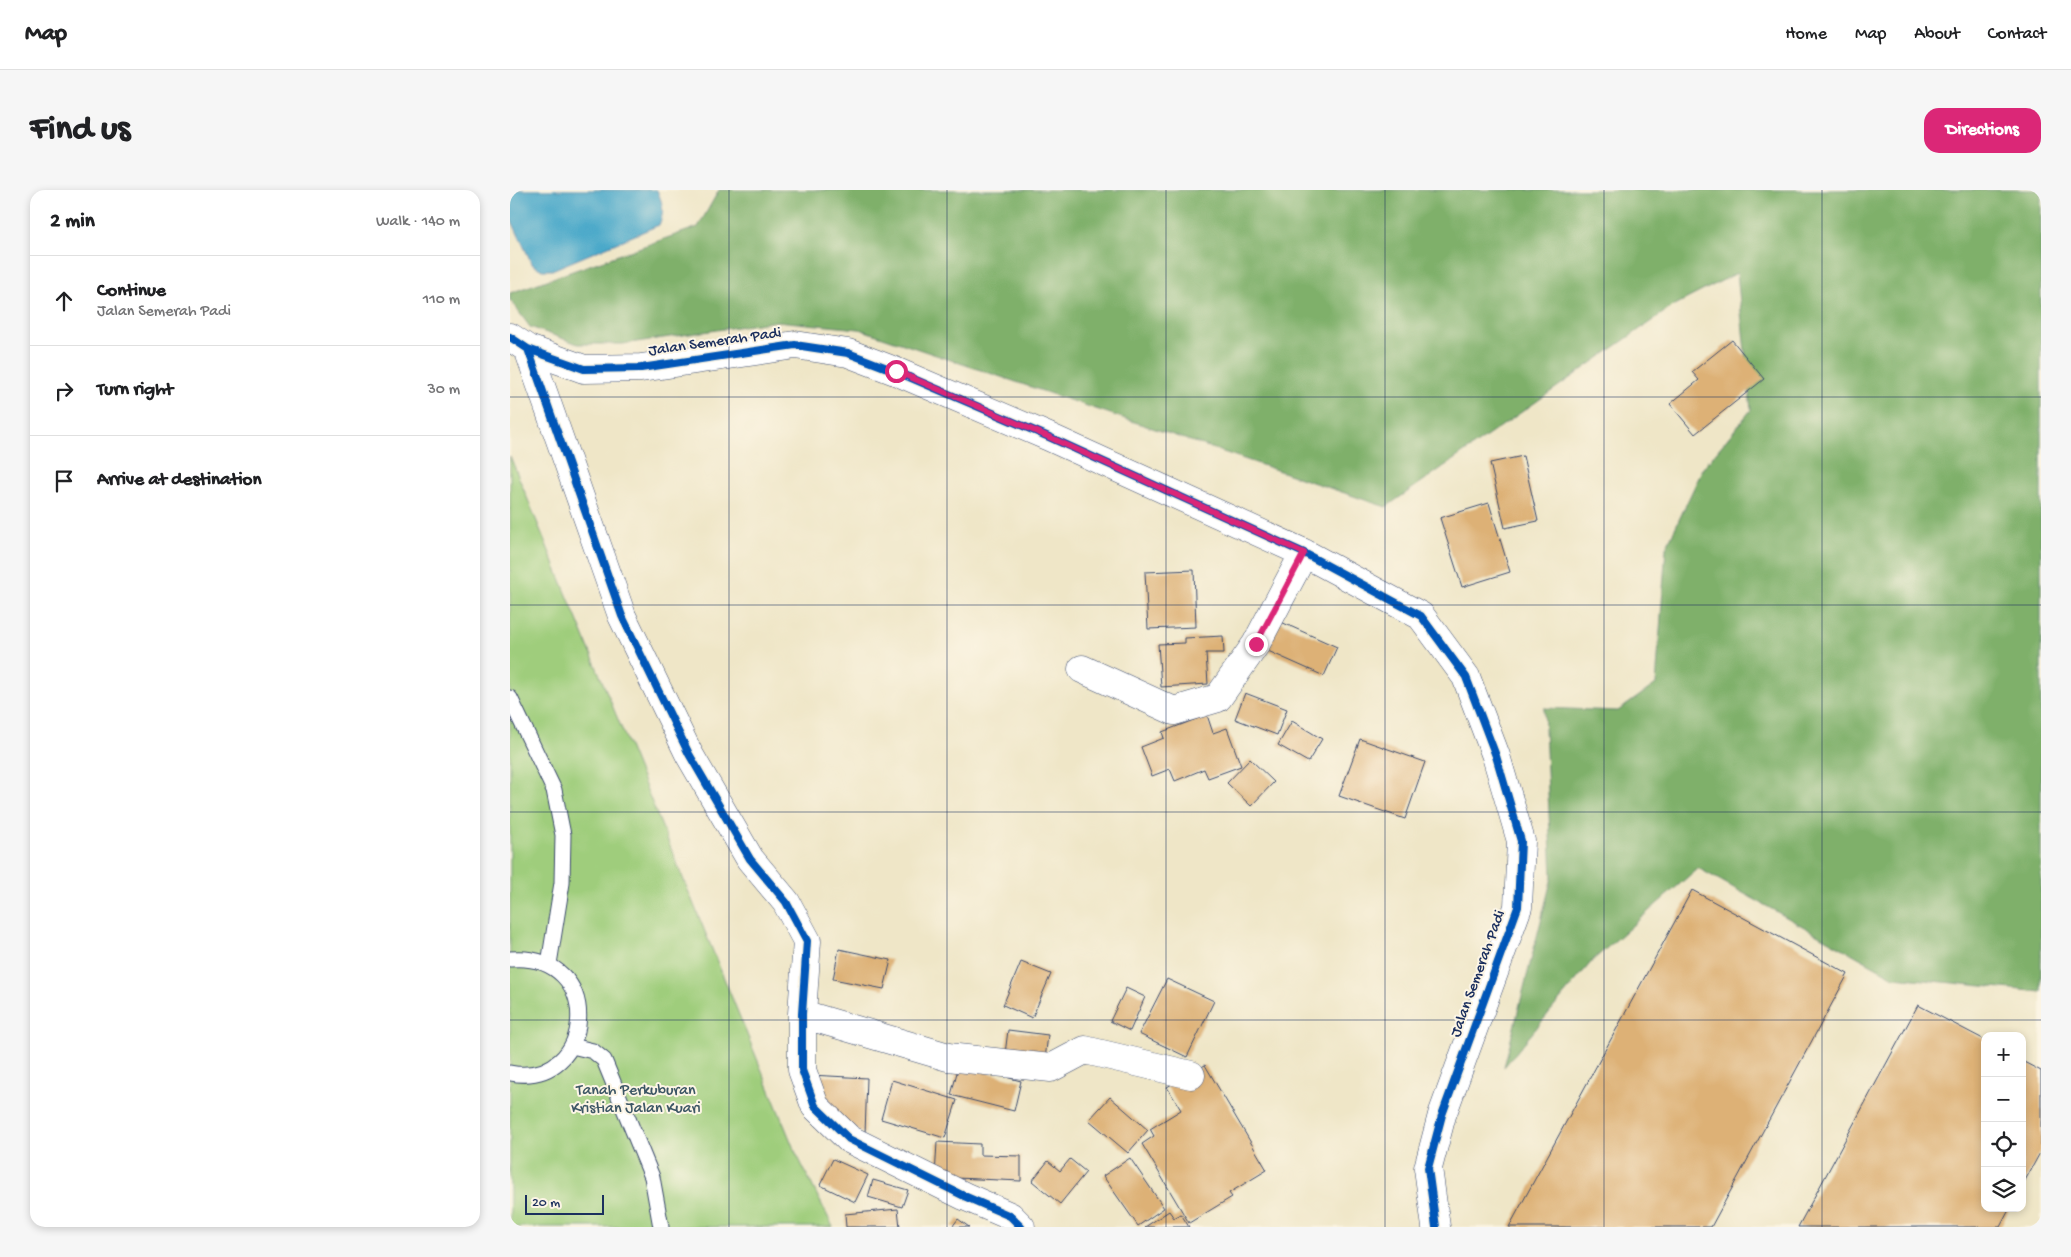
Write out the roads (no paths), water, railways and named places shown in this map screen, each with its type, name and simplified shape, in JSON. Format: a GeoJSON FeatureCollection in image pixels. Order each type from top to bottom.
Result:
{"type":"FeatureCollection","features":[{"type":"Feature","properties":{"kind":"street","name":"Jalan Semerah Padi"},"geometry":{"type":"LineString","coordinates":[[519,343],[584,369],[641,368],[795,345],[848,353],[896,371],[1049,437],[1304,553],[1421,616],[1466,677],[1496,756],[1521,841],[1518,907],[1442,1115],[1428,1168],[1436,1227]]}},
{"type":"Feature","properties":{"kind":"street"},"geometry":{"type":"LineString","coordinates":[[519,343],[622,616],[689,754],[750,859],[786,902],[807,940],[802,1014],[802,1070],[815,1106],[849,1139],[964,1196],[1010,1216],[1021,1227]]}},
{"type":"Feature","properties":{"kind":"street"},"geometry":{"type":"LineString","coordinates":[[1082,670],[1174,711],[1218,698],[1256,644],[1304,553]]}},
{"type":"Feature","properties":{"kind":"street"},"geometry":{"type":"LineString","coordinates":[[802,1014],[948,1057],[1052,1068],[1085,1050],[1191,1074]]}},
{"type":"Feature","properties":{"kind":"lane"},"geometry":{"type":"LineString","coordinates":[[510,698],[554,790],[563,835],[562,884],[549,964]]}},
{"type":"Feature","properties":{"kind":"lane"},"geometry":{"type":"LineString","coordinates":[[510,958],[530,958],[549,964],[567,979],[578,1000],[580,1024],[572,1046],[559,1062],[540,1072],[520,1075],[510,1073]]}},
{"type":"Feature","properties":{"kind":"lane"},"geometry":{"type":"LineString","coordinates":[[572,1046],[593,1051],[604,1060],[652,1177],[661,1227]]}},
{"type":"Feature","properties":{"kind":"water"},"geometry":{"type":"Polygon","coordinates":[[[510,190],[657,190],[663,211],[659,225],[552,270],[542,270],[532,264],[510,217],[510,190]]]}},
{"type":"Feature","properties":{"kind":"park label","name":"Tanah Perkuburan Kristian Jalan Kuari"},"geometry":{"type":"Point","coordinates":[636,1100]}}]}
